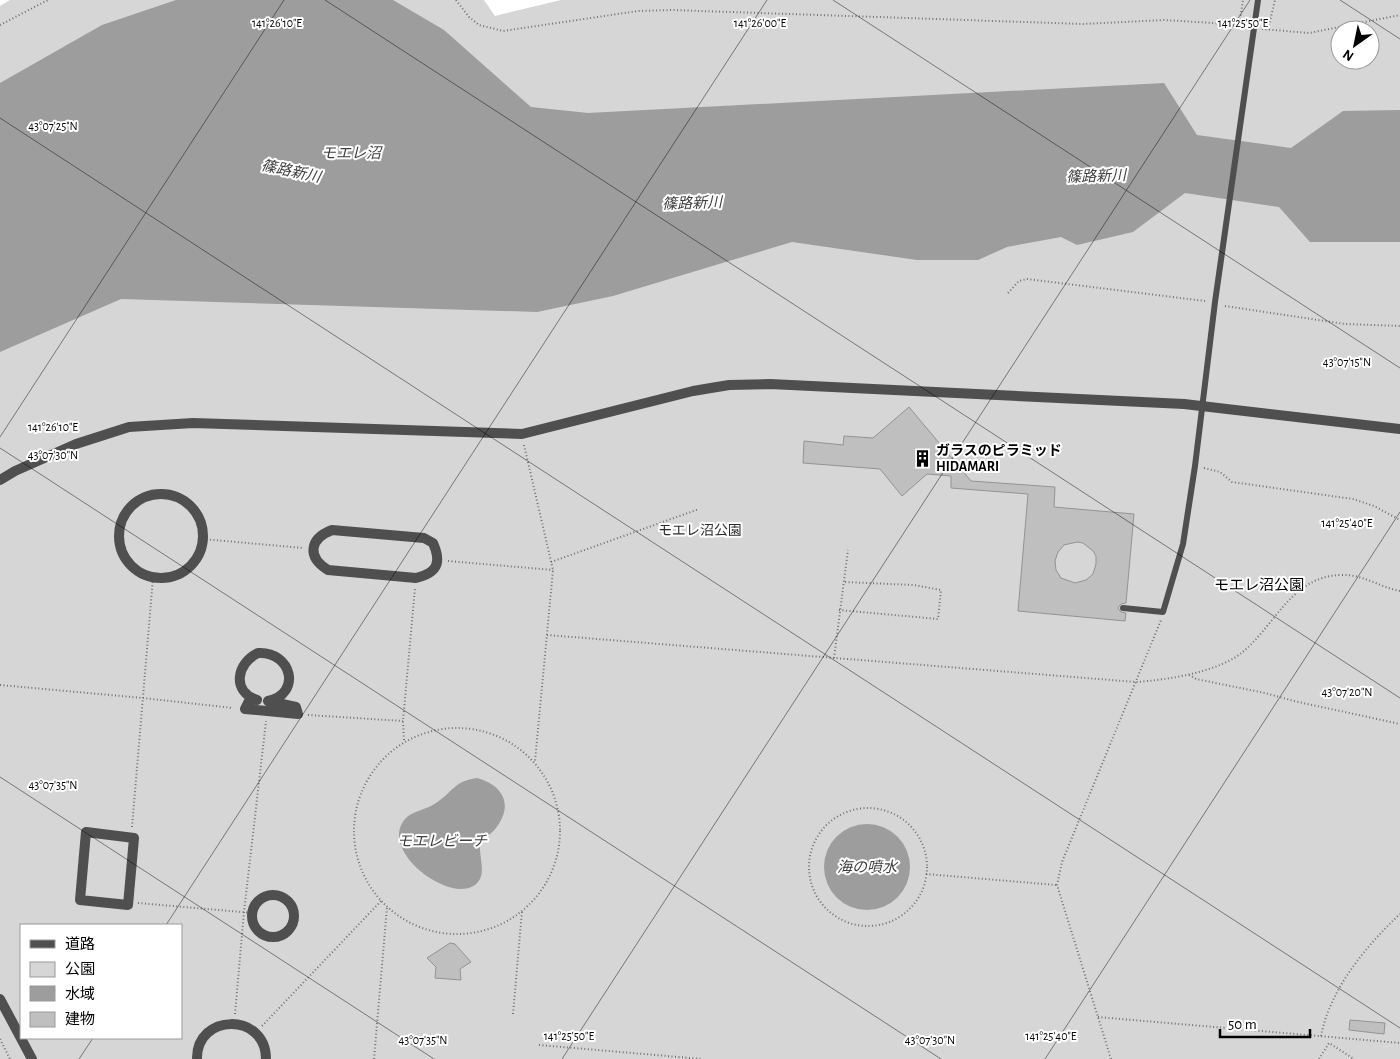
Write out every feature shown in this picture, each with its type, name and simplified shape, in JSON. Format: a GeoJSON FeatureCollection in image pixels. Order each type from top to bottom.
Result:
{"type":"FeatureCollection","features":[{"type":"Feature","properties":{"kind":"street"},"geometry":{"type":"LineString","coordinates":[[0,480],[15,471],[76,444],[129,427],[193,423],[522,434],[693,391],[729,385],[770,384],[1202,406],[1400,429]]}},
{"type":"Feature","properties":{"kind":"street"},"geometry":{"type":"LineString","coordinates":[[157,494],[169,495],[180,499],[190,506],[198,515],[203,539],[201,550],[187,570],[176,576],[164,578],[153,578],[139,572],[129,564],[118,540],[119,526],[124,514],[133,504],[144,497],[157,494]]}},
{"type":"Feature","properties":{"kind":"street"},"geometry":{"type":"LineString","coordinates":[[332,530],[424,538],[433,544],[438,560],[435,568],[428,575],[416,578],[328,570],[319,564],[314,557],[313,549],[315,541],[321,534],[332,530]]}},
{"type":"Feature","properties":{"kind":"street"},"geometry":{"type":"LineString","coordinates":[[258,653],[275,655],[286,666],[289,681],[283,695],[268,701],[296,707],[298,714],[245,709],[250,700],[257,700],[246,695],[242,688],[240,670],[250,657],[258,653]]}},
{"type":"Feature","properties":{"kind":"street"},"geometry":{"type":"LineString","coordinates":[[86,832],[131,838],[134,838],[128,905],[80,900],[86,832]]}},
{"type":"Feature","properties":{"kind":"street"},"geometry":{"type":"LineString","coordinates":[[276,896],[288,902],[292,908],[294,921],[291,927],[281,936],[268,936],[257,929],[249,913],[263,898],[276,896]]}},
{"type":"Feature","properties":{"kind":"street"},"geometry":{"type":"LineString","coordinates":[[0,999],[20,1036]]}},
{"type":"Feature","properties":{"kind":"street"},"geometry":{"type":"LineString","coordinates":[[197,1059],[199,1046],[210,1031],[219,1026],[235,1024],[246,1027],[255,1033],[264,1045],[266,1059]]}},
{"type":"Feature","properties":{"kind":"street"},"geometry":{"type":"LineString","coordinates":[[21,1039],[32,1059]]}},
{"type":"Feature","properties":{"kind":"lane"},"geometry":{"type":"LineString","coordinates":[[1123,608],[1163,612],[1183,544],[1258,0]]}},
{"type":"Feature","properties":{"kind":"path"},"geometry":{"type":"LineString","coordinates":[[0,25],[48,0]]}},
{"type":"Feature","properties":{"kind":"path"},"geometry":{"type":"LineString","coordinates":[[456,0],[469,17],[479,25],[491,30],[503,31],[638,11],[672,10],[1083,24],[1164,20],[1308,32],[1400,15]]}},
{"type":"Feature","properties":{"kind":"path"},"geometry":{"type":"LineString","coordinates":[[1240,26],[1243,0]]}},
{"type":"Feature","properties":{"kind":"path"},"geometry":{"type":"LineString","coordinates":[[1268,30],[1275,0]]}},
{"type":"Feature","properties":{"kind":"path"},"geometry":{"type":"LineString","coordinates":[[1008,293],[1018,281],[1027,279],[1215,303],[1345,324],[1400,326]]}},
{"type":"Feature","properties":{"kind":"path"},"geometry":{"type":"LineString","coordinates":[[522,434],[553,570],[535,761]]}},
{"type":"Feature","properties":{"kind":"path"},"geometry":{"type":"LineString","coordinates":[[1195,466],[1220,472],[1232,482],[1353,499],[1374,506],[1400,520]]}},
{"type":"Feature","properties":{"kind":"path"},"geometry":{"type":"LineString","coordinates":[[551,562],[699,509]]}},
{"type":"Feature","properties":{"kind":"path"},"geometry":{"type":"LineString","coordinates":[[203,539],[313,549]]}},
{"type":"Feature","properties":{"kind":"path"},"geometry":{"type":"LineString","coordinates":[[834,658],[848,550]]}},
{"type":"Feature","properties":{"kind":"path"},"geometry":{"type":"LineString","coordinates":[[438,560],[553,570]]}},
{"type":"Feature","properties":{"kind":"path"},"geometry":{"type":"LineString","coordinates":[[547,635],[1136,682],[1156,681],[1222,664],[1244,651],[1285,602],[1300,589],[1324,577],[1342,575],[1361,576],[1379,586],[1400,591]]}},
{"type":"Feature","properties":{"kind":"path"},"geometry":{"type":"LineString","coordinates":[[131,838],[153,578]]}},
{"type":"Feature","properties":{"kind":"path"},"geometry":{"type":"LineString","coordinates":[[404,741],[403,721],[416,578]]}},
{"type":"Feature","properties":{"kind":"path"},"geometry":{"type":"LineString","coordinates":[[839,610],[938,619],[940,590],[914,585],[844,582]]}},
{"type":"Feature","properties":{"kind":"path"},"geometry":{"type":"LineString","coordinates":[[1111,1059],[1057,885],[1062,862],[1163,612]]}},
{"type":"Feature","properties":{"kind":"path"},"geometry":{"type":"LineString","coordinates":[[1188,674],[1196,679],[1400,724]]}},
{"type":"Feature","properties":{"kind":"path"},"geometry":{"type":"LineString","coordinates":[[0,685],[245,709]]}},
{"type":"Feature","properties":{"kind":"path"},"geometry":{"type":"LineString","coordinates":[[235,1024],[249,913],[267,712]]}},
{"type":"Feature","properties":{"kind":"path"},"geometry":{"type":"LineString","coordinates":[[298,714],[403,721]]}},
{"type":"Feature","properties":{"kind":"path"},"geometry":{"type":"LineString","coordinates":[[454,727],[472,728],[489,732],[505,739],[520,748],[535,761],[545,774],[552,790],[562,824],[556,859],[550,877],[534,900],[509,920],[480,932],[452,934],[427,930],[412,924],[387,907],[373,891],[358,861],[353,829],[355,812],[364,787],[377,764],[389,752],[419,733],[454,727]]}},
{"type":"Feature","properties":{"kind":"path"},"geometry":{"type":"LineString","coordinates":[[866,808],[877,808],[902,818],[915,831],[924,848],[926,874],[918,896],[912,906],[903,914],[882,924],[860,925],[838,918],[828,911],[820,901],[813,887],[810,874],[811,850],[817,838],[826,828],[844,814],[866,808]]}},
{"type":"Feature","properties":{"kind":"path"},"geometry":{"type":"LineString","coordinates":[[926,874],[1057,885]]}},
{"type":"Feature","properties":{"kind":"path"},"geometry":{"type":"LineString","coordinates":[[255,1033],[381,900]]}},
{"type":"Feature","properties":{"kind":"path"},"geometry":{"type":"LineString","coordinates":[[128,902],[249,913]]}},
{"type":"Feature","properties":{"kind":"path"},"geometry":{"type":"LineString","coordinates":[[374,1059],[387,907]]}},
{"type":"Feature","properties":{"kind":"path"},"geometry":{"type":"LineString","coordinates":[[513,1014],[522,911]]}},
{"type":"Feature","properties":{"kind":"path"},"geometry":{"type":"LineString","coordinates":[[1321,1036],[1325,1020],[1352,969],[1400,914]]}},
{"type":"Feature","properties":{"kind":"path"},"geometry":{"type":"LineString","coordinates":[[1098,1017],[1400,1044]]}},
{"type":"Feature","properties":{"kind":"path"},"geometry":{"type":"LineString","coordinates":[[1319,1059],[1329,1044],[1329,1037]]}},
{"type":"Feature","properties":{"kind":"path"},"geometry":{"type":"LineString","coordinates":[[0,1039],[10,1059]]}},
{"type":"Feature","properties":{"kind":"path"},"geometry":{"type":"LineString","coordinates":[[1329,1044],[1354,1059]]}},
{"type":"Feature","properties":{"kind":"path"},"geometry":{"type":"LineString","coordinates":[[539,1045],[702,1059]]}},
{"type":"Feature","properties":{"kind":"green space","name":"モエレ沼公園"},"geometry":{"type":"Polygon","coordinates":[[[10,0],[484,0],[495,16],[561,0],[1400,0],[1400,1059],[0,1059],[0,6],[10,0]]]}},
{"type":"Feature","properties":{"kind":"water","name":"モエレ沼"},"geometry":{"type":"Polygon","coordinates":[[[176,0],[393,0],[444,30],[531,107],[588,113],[1164,83],[1197,135],[1291,148],[1343,111],[1400,110],[1400,242],[1310,242],[1279,207],[1185,193],[1133,232],[1077,245],[1061,237],[1007,247],[978,260],[917,260],[792,242],[613,296],[537,312],[121,299],[0,352],[0,83],[102,25],[176,0]]]}},
{"type":"Feature","properties":{"kind":"water","name":"モエレビーチ"},"geometry":{"type":"Polygon","coordinates":[[[477,778],[486,781],[499,791],[505,804],[504,811],[496,828],[480,845],[482,874],[478,882],[467,888],[453,888],[437,882],[409,860],[401,846],[399,831],[406,818],[436,803],[463,781],[477,778]]]}},
{"type":"Feature","properties":{"kind":"water","name":"海の噴水"},"geometry":{"type":"Polygon","coordinates":[[[867,824],[884,827],[898,836],[907,850],[910,867],[907,884],[898,898],[884,907],[867,910],[850,907],[836,898],[827,884],[824,867],[827,850],[836,836],[850,827],[867,824]]]}},
{"type":"Feature","properties":{"kind":"building"},"geometry":{"type":"Polygon","coordinates":[[[909,407],[971,481],[1055,487],[1054,507],[1134,514],[1126,603],[1121,604],[1118,608],[1121,612],[1126,613],[1125,621],[1018,611],[1028,494],[951,488],[951,476],[927,474],[902,496],[880,469],[803,463],[804,441],[843,445],[844,436],[873,438],[909,407]],[[1077,542],[1064,545],[1058,552],[1055,561],[1056,570],[1061,578],[1075,583],[1086,580],[1093,574],[1096,556],[1083,543],[1077,542]]]}},
{"type":"Feature","properties":{"kind":"building"},"geometry":{"type":"Polygon","coordinates":[[[450,943],[455,944],[471,962],[460,969],[461,980],[435,978],[436,967],[427,958],[450,943]]]}},
{"type":"Feature","properties":{"kind":"building"},"geometry":{"type":"Polygon","coordinates":[[[1350,1020],[1385,1023],[1384,1034],[1349,1030],[1350,1020]]]}},
{"type":"Feature","properties":{"kind":"place","name":"ガラスのピラミッド HIDAMARI"},"geometry":{"type":"Point","coordinates":[922,458]}},
{"type":"Feature","properties":{"kind":"district","name":"モエレ沼公園"},"geometry":{"type":"Point","coordinates":[1259,585]}},
{"type":"Feature","properties":{"kind":"water label","name":"篠路新川"},"geometry":{"type":"Point","coordinates":[291,171]}},
{"type":"Feature","properties":{"kind":"water label","name":"篠路新川"},"geometry":{"type":"Point","coordinates":[1096,176]}},
{"type":"Feature","properties":{"kind":"water label","name":"篠路新川"},"geometry":{"type":"Point","coordinates":[692,203]}}]}
